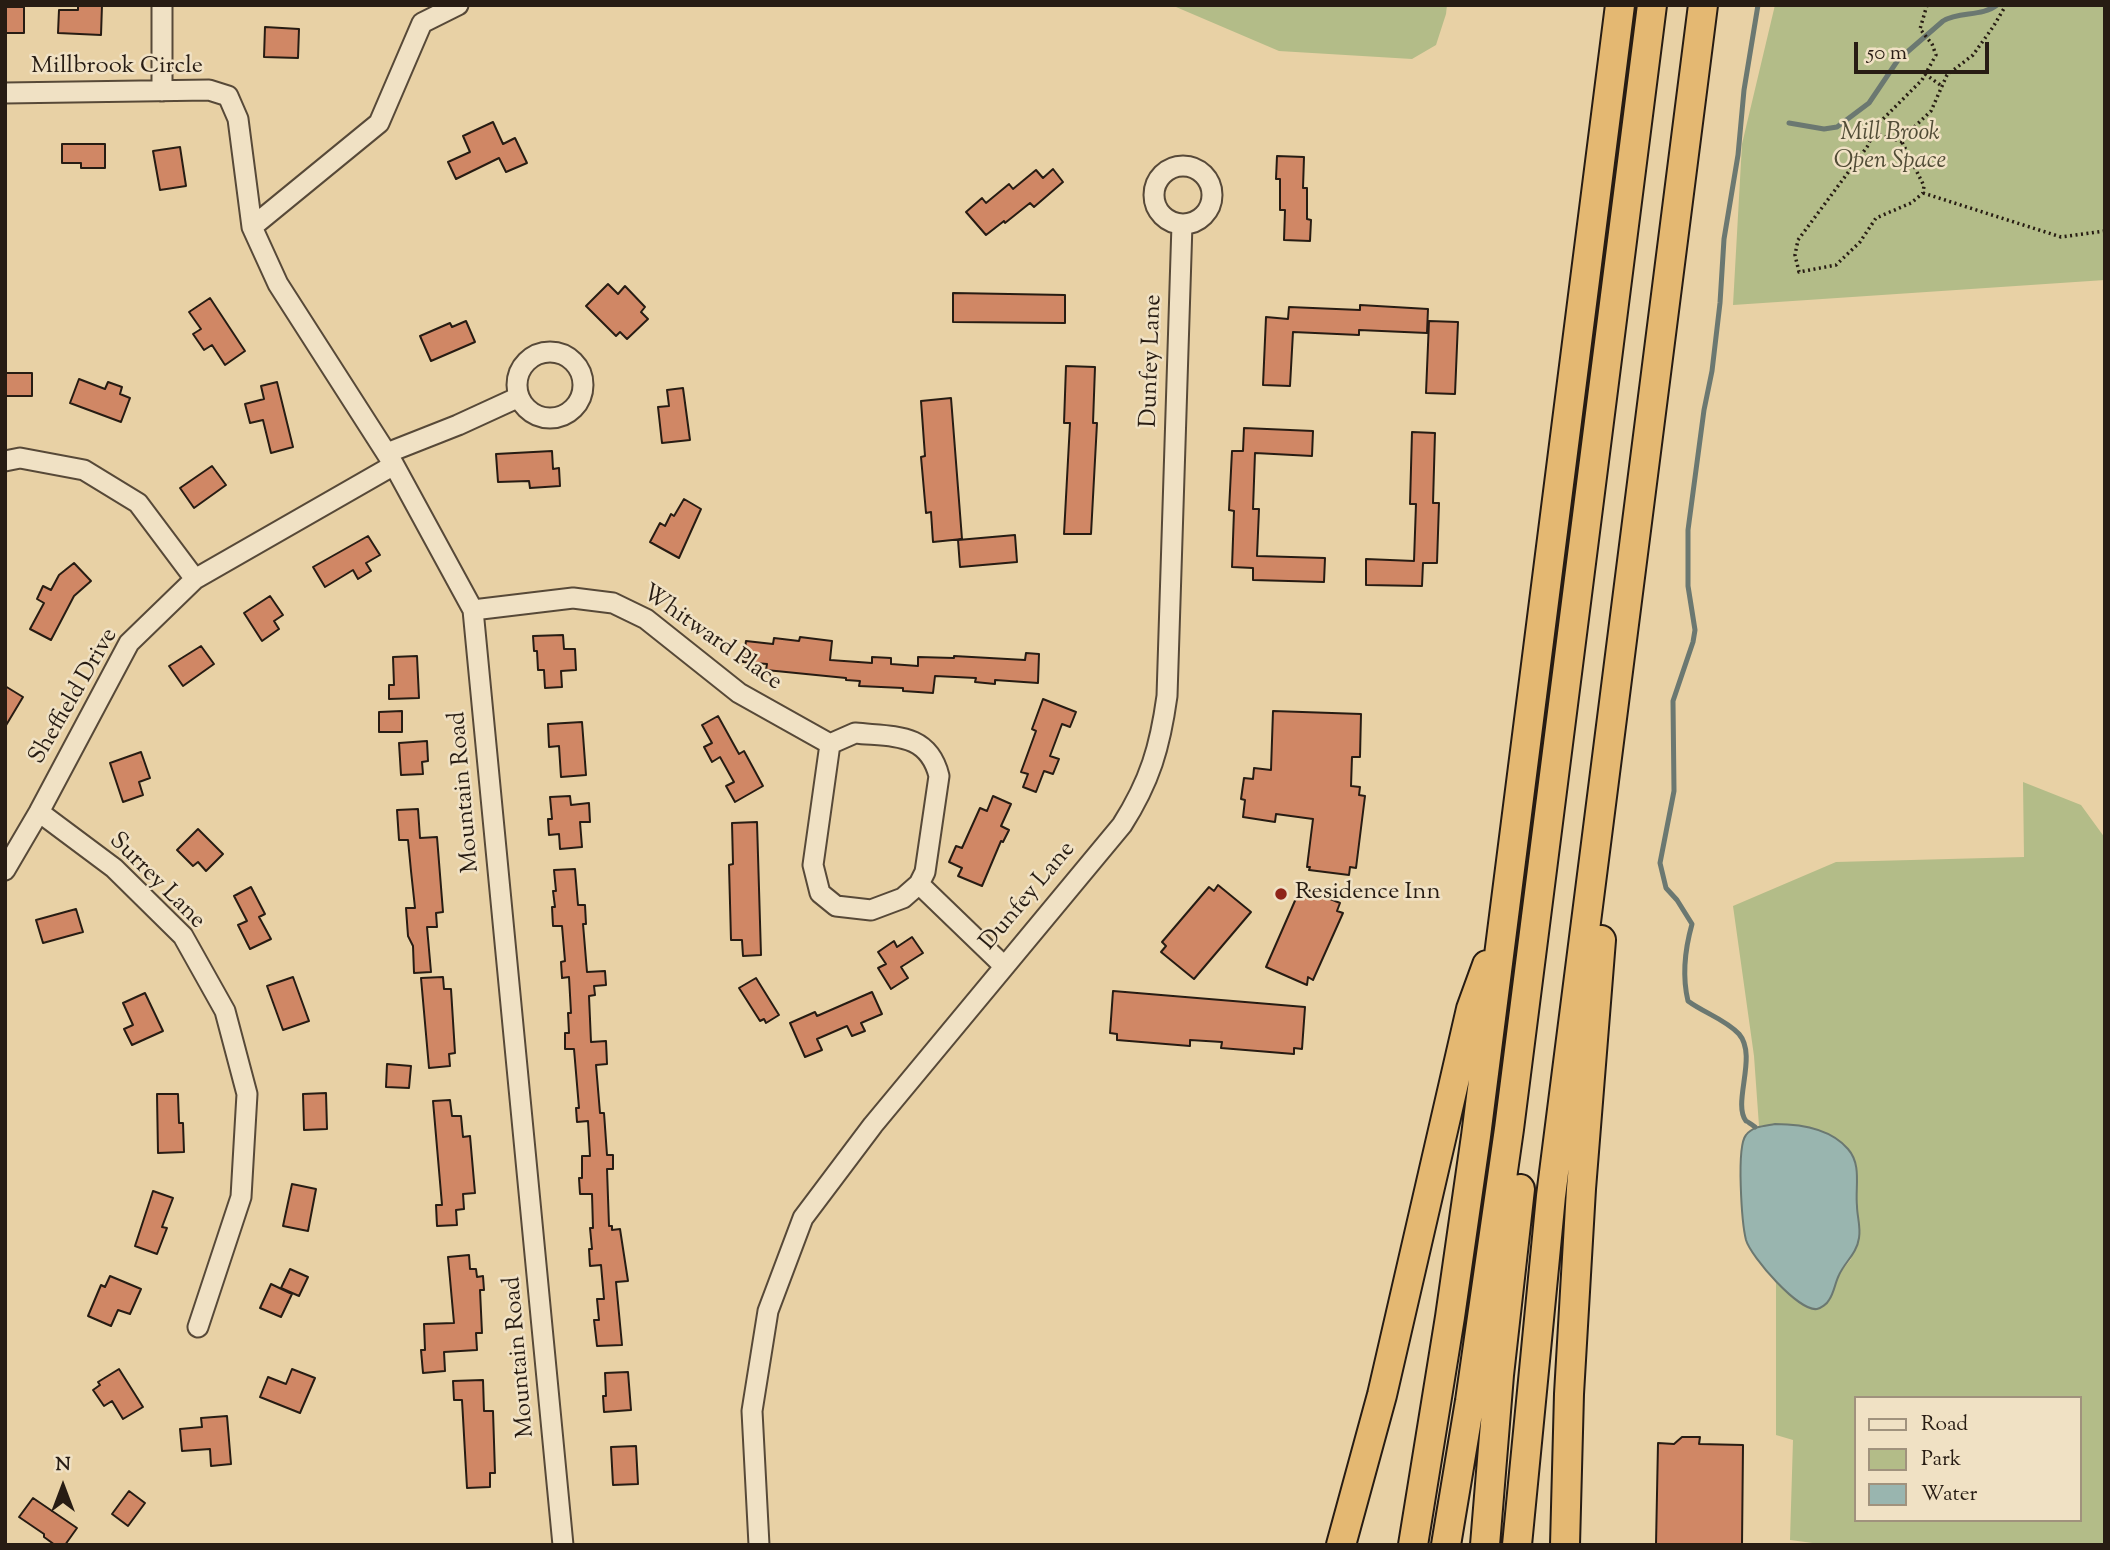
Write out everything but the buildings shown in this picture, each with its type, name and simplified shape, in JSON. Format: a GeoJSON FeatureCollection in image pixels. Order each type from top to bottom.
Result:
{"type":"FeatureCollection","features":[{"type":"Feature","properties":{"kind":"highway"},"geometry":{"type":"LineString","coordinates":[[1413,1545],[1460,1249],[1620,5]]}},
{"type":"Feature","properties":{"kind":"highway"},"geometry":{"type":"LineString","coordinates":[[1446,1545],[1472,1388],[1511,1115],[1652,5]]}},
{"type":"Feature","properties":{"kind":"highway"},"geometry":{"type":"LineString","coordinates":[[1485,1545],[1516,1221],[1671,5]]}},
{"type":"Feature","properties":{"kind":"highway"},"geometry":{"type":"LineString","coordinates":[[1517,1545],[1548,1222],[1703,5]]}},
{"type":"Feature","properties":{"kind":"highway"},"geometry":{"type":"LineString","coordinates":[[1565,1545],[1569,1394],[1580,1202],[1601,952],[1593,871]]}},
{"type":"Feature","properties":{"kind":"highway"},"geometry":{"type":"LineString","coordinates":[[1341,1545],[1382,1395],[1471,1009],[1502,934]]}},
{"type":"Feature","properties":{"kind":"street"},"geometry":{"type":"LineString","coordinates":[[162,5],[162,91]]}},
{"type":"Feature","properties":{"kind":"street"},"geometry":{"type":"LineString","coordinates":[[252,228],[379,123],[422,23],[458,5]]}},
{"type":"Feature","properties":{"kind":"street","name":"Millbrook Circle"},"geometry":{"type":"LineString","coordinates":[[5,93],[209,90],[228,96]]}},
{"type":"Feature","properties":{"kind":"street","name":"Mountain Road"},"geometry":{"type":"LineString","coordinates":[[228,96],[238,119],[252,228],[278,284],[390,459],[473,610],[563,1545]]}},
{"type":"Feature","properties":{"kind":"street","name":"Dunfey Lane"},"geometry":{"type":"LineString","coordinates":[[759,1545],[752,1411],[768,1311],[803,1218],[873,1125],[1122,825],[1145,785],[1161,736],[1167,696],[1182,224]]}},
{"type":"Feature","properties":{"kind":"street","name":"Sheffield Drive"},"geometry":{"type":"LineString","coordinates":[[5,870],[129,643],[195,579],[390,459],[519,397]]}},
{"type":"Feature","properties":{"kind":"street"},"geometry":{"type":"LineString","coordinates":[[5,461],[20,458],[84,470],[138,503],[195,579]]}},
{"type":"Feature","properties":{"kind":"street","name":"Whitward Place"},"geometry":{"type":"LineString","coordinates":[[473,610],[573,598],[614,603],[646,619],[739,693],[830,744]]}},
{"type":"Feature","properties":{"kind":"street"},"geometry":{"type":"LineString","coordinates":[[855,733],[906,738],[927,749],[940,776],[925,872],[919,884],[903,898],[871,910],[836,906],[820,893],[813,864],[830,744],[855,733]]}},
{"type":"Feature","properties":{"kind":"street","name":"Surrey Lane"},"geometry":{"type":"LineString","coordinates":[[39,812],[114,868],[183,936],[225,1011],[247,1094],[241,1197],[198,1327]]}},
{"type":"Feature","properties":{"kind":"street"},"geometry":{"type":"LineString","coordinates":[[919,884],[1004,966]]}},
{"type":"Feature","properties":{"kind":"path"},"geometry":{"type":"LineString","coordinates":[[1874,133],[1902,142],[1924,186],[1923,192],[1911,203],[1876,218],[1860,242],[1836,265],[1799,272],[1795,255],[1798,240],[1867,147],[1874,133],[1879,123],[1922,80],[1936,55],[1932,44],[1920,29],[1927,5]]}},
{"type":"Feature","properties":{"kind":"path"},"geometry":{"type":"LineString","coordinates":[[1902,142],[1931,111],[1947,75],[1973,55],[2006,5]]}},
{"type":"Feature","properties":{"kind":"path"},"geometry":{"type":"LineString","coordinates":[[1925,74],[1943,87]]}},
{"type":"Feature","properties":{"kind":"path"},"geometry":{"type":"LineString","coordinates":[[1923,192],[2062,237],[2105,230]]}},
{"type":"Feature","properties":{"kind":"green space"},"geometry":{"type":"Polygon","coordinates":[[[1168,5],[1447,5],[1436,45],[1412,59],[1279,51],[1168,5]]]}},
{"type":"Feature","properties":{"kind":"green space","name":"Mill Brook Open Space"},"geometry":{"type":"Polygon","coordinates":[[[1775,5],[2105,5],[2105,280],[1733,305],[1742,144],[1775,5]]]}},
{"type":"Feature","properties":{"kind":"green space"},"geometry":{"type":"Polygon","coordinates":[[[2023,782],[2081,805],[2105,838],[2105,1545],[1828,1545],[1790,1540],[1793,1440],[1776,1435],[1776,1281],[1784,1289],[1829,1301],[1840,1273],[1851,1259],[1860,1229],[1857,1178],[1788,1124],[1759,1126],[1754,1056],[1733,906],[1836,862],[2024,857],[2023,782]]]}},
{"type":"Feature","properties":{"kind":"water"},"geometry":{"type":"Polygon","coordinates":[[[1775,1124],[1805,1126],[1833,1136],[1848,1149],[1855,1162],[1860,1230],[1858,1243],[1839,1275],[1828,1301],[1817,1309],[1809,1308],[1788,1293],[1757,1258],[1746,1240],[1741,1186],[1743,1142],[1752,1130],[1775,1124]]]}},
{"type":"Feature","properties":{"kind":"waterway"},"geometry":{"type":"LineString","coordinates":[[1755,1127],[1746,1121],[1742,1113],[1746,1066],[1744,1043],[1733,1029],[1688,1001],[1685,962],[1692,924],[1666,888],[1660,863],[1674,791],[1673,701],[1695,630],[1688,586],[1688,530],[1712,371],[1724,239],[1758,5]]}},
{"type":"Feature","properties":{"kind":"waterway"},"geometry":{"type":"LineString","coordinates":[[1789,123],[1824,129],[1837,127],[1869,103],[1898,60],[1943,21],[1991,9],[1997,5]]}},
{"type":"Feature","properties":{"kind":"place","name":"Residence Inn"},"geometry":{"type":"Point","coordinates":[1281,894]}}]}
